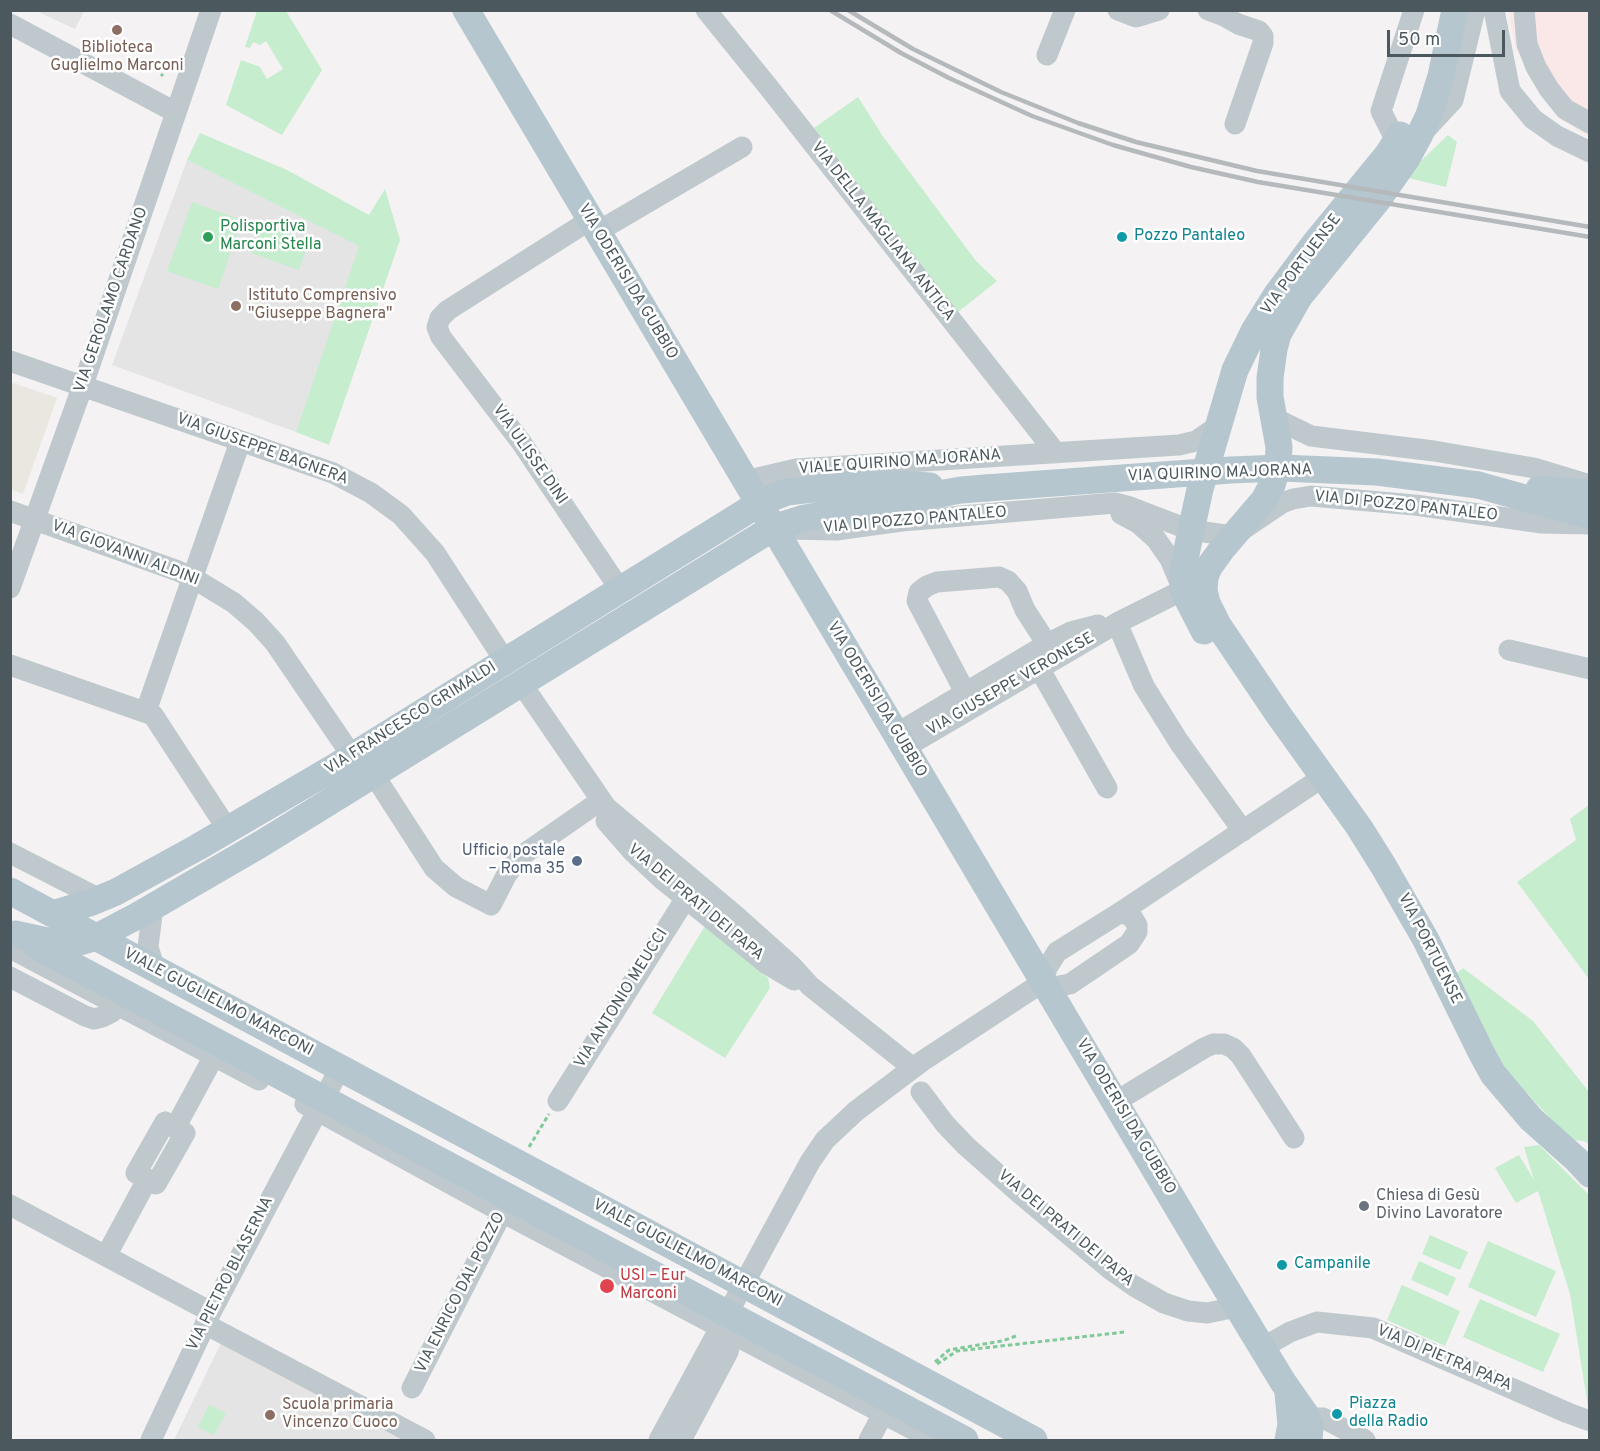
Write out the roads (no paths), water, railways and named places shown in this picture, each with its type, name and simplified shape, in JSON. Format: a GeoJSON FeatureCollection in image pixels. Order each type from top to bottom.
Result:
{"type":"FeatureCollection","features":[{"type":"Feature","properties":{"kind":"main road","name":"VIA ODERISI DA GUBBIO"},"geometry":{"type":"LineString","coordinates":[[466,10],[1287,1389]]}},
{"type":"Feature","properties":{"kind":"main road","name":"VIA PORTUENSE"},"geometry":{"type":"LineString","coordinates":[[1438,10],[1408,139],[1390,183],[1310,282],[1283,322],[1278,334],[1271,363],[1270,388],[1279,454],[1272,485],[1264,500],[1209,567],[1204,585],[1205,597],[1218,625],[1365,836],[1398,890],[1493,1074],[1531,1119],[1590,1174]]}},
{"type":"Feature","properties":{"kind":"main road","name":"VIA PORTUENSE"},"geometry":{"type":"LineString","coordinates":[[1278,714],[1249,689],[1215,648],[1197,620],[1183,590],[1183,568],[1190,530],[1234,370],[1262,318],[1294,270],[1362,186],[1429,115],[1442,76],[1455,10]]}},
{"type":"Feature","properties":{"kind":"main road","name":"VIA QUIRINO MAJORANA"},"geometry":{"type":"LineString","coordinates":[[773,528],[805,518],[973,489],[1281,468],[1385,473],[1478,485],[1590,493]]}},
{"type":"Feature","properties":{"kind":"main road","name":"VIA QUIRINO MAJORANA"},"geometry":{"type":"LineString","coordinates":[[759,504],[787,492],[847,485],[920,484],[973,489]]}},
{"type":"Feature","properties":{"kind":"main road","name":"VIA QUIRINO MAJORANA"},"geometry":{"type":"LineString","coordinates":[[1478,485],[1590,516]]}},
{"type":"Feature","properties":{"kind":"main road","name":"VIA FRANCESCO GRIMALDI"},"geometry":{"type":"LineString","coordinates":[[53,914],[100,900],[228,830],[621,591],[759,504]]}},
{"type":"Feature","properties":{"kind":"main road","name":"VIA FRANCESCO GRIMALDI"},"geometry":{"type":"LineString","coordinates":[[12,938],[61,944],[76,943],[97,937],[153,907],[374,775],[520,682],[773,528]]}},
{"type":"Feature","properties":{"kind":"main road","name":"VIALE GUGLIELMO MARCONI"},"geometry":{"type":"LineString","coordinates":[[10,891],[1034,1440]]}},
{"type":"Feature","properties":{"kind":"main road","name":"VIALE GUGLIELMO MARCONI"},"geometry":{"type":"LineString","coordinates":[[12,938],[726,1325],[964,1440]]}},
{"type":"Feature","properties":{"kind":"main road"},"geometry":{"type":"LineString","coordinates":[[1287,1389],[1309,1429]]}},
{"type":"Feature","properties":{"kind":"main road"},"geometry":{"type":"LineString","coordinates":[[1287,1389],[1291,1425],[1288,1440]]}},
{"type":"Feature","properties":{"kind":"street","name":"VIA GEROLAMO CARDANO"},"geometry":{"type":"LineString","coordinates":[[10,588],[83,385],[211,10]]}},
{"type":"Feature","properties":{"kind":"street","name":"VIA DELLA MAGLIANA ANTICA"},"geometry":{"type":"LineString","coordinates":[[706,10],[1056,453]]}},
{"type":"Feature","properties":{"kind":"street"},"geometry":{"type":"LineString","coordinates":[[1047,55],[1065,10]]}},
{"type":"Feature","properties":{"kind":"street"},"geometry":{"type":"LineString","coordinates":[[1118,10],[1136,17],[1160,10]]}},
{"type":"Feature","properties":{"kind":"street"},"geometry":{"type":"LineString","coordinates":[[1414,10],[1381,111],[1408,139],[1453,100],[1475,10]]}},
{"type":"Feature","properties":{"kind":"street"},"geometry":{"type":"LineString","coordinates":[[1494,10],[1507,84],[1513,96],[1541,125],[1557,136],[1590,152]]}},
{"type":"Feature","properties":{"kind":"street"},"geometry":{"type":"LineString","coordinates":[[1524,10],[1527,44],[1536,67],[1549,89],[1565,109],[1590,123]]}},
{"type":"Feature","properties":{"kind":"street"},"geometry":{"type":"LineString","coordinates":[[1216,13],[1259,31],[1263,36],[1263,43],[1235,124]]}},
{"type":"Feature","properties":{"kind":"street"},"geometry":{"type":"LineString","coordinates":[[10,24],[175,112]]}},
{"type":"Feature","properties":{"kind":"street"},"geometry":{"type":"LineString","coordinates":[[593,226],[742,147]]}},
{"type":"Feature","properties":{"kind":"street","name":"VIA ULISSE DINI"},"geometry":{"type":"LineString","coordinates":[[593,226],[448,309],[437,327],[441,337],[521,442],[621,591]]}},
{"type":"Feature","properties":{"kind":"street","name":"VIA GIUSEPPE BAGNERA"},"geometry":{"type":"LineString","coordinates":[[10,360],[343,478],[371,493],[394,510],[420,535],[443,564],[505,661]]}},
{"type":"Feature","properties":{"kind":"street","name":"VIA QUIRINO MAJORANA"},"geometry":{"type":"LineString","coordinates":[[1274,418],[1300,432],[1326,439],[1434,451],[1534,468],[1590,485]]}},
{"type":"Feature","properties":{"kind":"street","name":"VIA QUIRINO MAJORANA"},"geometry":{"type":"LineString","coordinates":[[1056,453],[1179,445],[1197,441],[1219,425]]}},
{"type":"Feature","properties":{"kind":"street"},"geometry":{"type":"LineString","coordinates":[[1311,496],[1308,485],[1314,452],[1326,439]]}},
{"type":"Feature","properties":{"kind":"street"},"geometry":{"type":"LineString","coordinates":[[146,711],[240,442]]}},
{"type":"Feature","properties":{"kind":"street","name":"VIALE QUIRINO MAJORANA"},"geometry":{"type":"LineString","coordinates":[[745,481],[796,469],[1056,453]]}},
{"type":"Feature","properties":{"kind":"street","name":"VIA DI POZZO PANTALEO"},"geometry":{"type":"LineString","coordinates":[[773,528],[803,531],[836,530],[902,521],[1110,503],[1124,504],[1190,530],[1233,536],[1282,503],[1311,496],[1415,505],[1542,523],[1590,524]]}},
{"type":"Feature","properties":{"kind":"street","name":"VIA DI POZZO PANTALEO"},"geometry":{"type":"LineString","coordinates":[[1094,506],[1127,516],[1145,528],[1170,559],[1183,590]]}},
{"type":"Feature","properties":{"kind":"street","name":"VIA GIOVANNI ALDINI"},"geometry":{"type":"LineString","coordinates":[[10,511],[193,578],[234,603],[263,628],[280,650],[352,756]]}},
{"type":"Feature","properties":{"kind":"street"},"geometry":{"type":"LineString","coordinates":[[964,692],[917,601],[920,592],[927,586],[937,582],[999,577],[1008,581],[1017,591],[1025,610],[1047,644]]}},
{"type":"Feature","properties":{"kind":"street","name":"VIA GIUSEPPE VERONESE"},"geometry":{"type":"LineString","coordinates":[[900,741],[1039,668],[1117,622],[1183,590]]}},
{"type":"Feature","properties":{"kind":"street"},"geometry":{"type":"LineString","coordinates":[[1117,622],[1144,686],[1179,742],[1243,831]]}},
{"type":"Feature","properties":{"kind":"street","name":"VIA GIUSEPPE VERONESE"},"geometry":{"type":"LineString","coordinates":[[900,741],[964,692],[1047,644],[1082,629],[1117,622]]}},
{"type":"Feature","properties":{"kind":"street"},"geometry":{"type":"LineString","coordinates":[[1509,650],[1590,669]]}},
{"type":"Feature","properties":{"kind":"street"},"geometry":{"type":"LineString","coordinates":[[10,664],[146,711],[156,717],[228,830]]}},
{"type":"Feature","properties":{"kind":"street"},"geometry":{"type":"LineString","coordinates":[[1039,668],[1107,788]]}},
{"type":"Feature","properties":{"kind":"street","name":"VIA DEI PRATI DEI PAPA"},"geometry":{"type":"LineString","coordinates":[[520,682],[600,801],[776,952],[810,986],[913,1068]]}},
{"type":"Feature","properties":{"kind":"street"},"geometry":{"type":"LineString","coordinates":[[374,775],[434,868],[456,887],[491,905],[516,861],[600,801]]}},
{"type":"Feature","properties":{"kind":"street"},"geometry":{"type":"LineString","coordinates":[[658,1440],[726,1325],[743,1284],[817,1150],[850,1116],[913,1068],[1043,982],[1047,968],[1057,952],[1323,777]]}},
{"type":"Feature","properties":{"kind":"street","name":"VIA DEI PRATI DEI PAPA"},"geometry":{"type":"LineString","coordinates":[[600,801],[603,816],[612,829],[641,860],[773,969],[810,986]]}},
{"type":"Feature","properties":{"kind":"street"},"geometry":{"type":"LineString","coordinates":[[10,853],[100,900]]}},
{"type":"Feature","properties":{"kind":"street","name":"VIA ANTONIO MEUCCI"},"geometry":{"type":"LineString","coordinates":[[554,1106],[686,898]]}},
{"type":"Feature","properties":{"kind":"street"},"geometry":{"type":"LineString","coordinates":[[153,907],[148,947],[155,970]]}},
{"type":"Feature","properties":{"kind":"street"},"geometry":{"type":"LineString","coordinates":[[1043,982],[1053,987],[1070,984],[1129,944],[1137,932],[1137,925],[1132,917],[1121,912]]}},
{"type":"Feature","properties":{"kind":"street"},"geometry":{"type":"LineString","coordinates":[[10,977],[89,1018],[102,1017],[112,1012],[121,999]]}},
{"type":"Feature","properties":{"kind":"street"},"geometry":{"type":"LineString","coordinates":[[1115,1102],[1204,1048],[1213,1044],[1224,1044],[1233,1048],[1241,1056],[1294,1138]]}},
{"type":"Feature","properties":{"kind":"street"},"geometry":{"type":"LineString","coordinates":[[106,1256],[147,1180],[136,1173],[165,1122],[175,1128],[217,1050]]}},
{"type":"Feature","properties":{"kind":"street"},"geometry":{"type":"LineString","coordinates":[[319,1104],[339,1068]]}},
{"type":"Feature","properties":{"kind":"street","name":"VIA DEI PRATI DEI PAPA"},"geometry":{"type":"LineString","coordinates":[[925,1098],[958,1138],[1018,1192],[1111,1270],[1141,1291],[1164,1303],[1188,1311],[1207,1313],[1237,1307]]}},
{"type":"Feature","properties":{"kind":"street","name":"VIA PIETRO BLASERNA"},"geometry":{"type":"LineString","coordinates":[[151,1440],[208,1318],[319,1104]]}},
{"type":"Feature","properties":{"kind":"street"},"geometry":{"type":"LineString","coordinates":[[10,1205],[106,1256],[208,1318],[425,1440]]}},
{"type":"Feature","properties":{"kind":"street","name":"VIA ENRICO DAL POZZO"},"geometry":{"type":"LineString","coordinates":[[412,1388],[506,1205]]}},
{"type":"Feature","properties":{"kind":"street","name":"VIA DI PIETRA PAPA"},"geometry":{"type":"LineString","coordinates":[[1262,1348],[1290,1332],[1317,1322],[1373,1328],[1590,1421]]}},
{"type":"Feature","properties":{"kind":"street"},"geometry":{"type":"LineString","coordinates":[[681,1440],[728,1352],[726,1325]]}},
{"type":"Feature","properties":{"kind":"street","name":"VIALE GUGLIELMO MARCONI"},"geometry":{"type":"LineString","coordinates":[[726,1325],[933,1440]]}},
{"type":"Feature","properties":{"kind":"street"},"geometry":{"type":"LineString","coordinates":[[869,1440],[883,1414]]}},
{"type":"Feature","properties":{"kind":"street"},"geometry":{"type":"LineString","coordinates":[[1309,1429],[1323,1418],[1365,1440]]}},
{"type":"Feature","properties":{"kind":"railway"},"geometry":{"type":"LineString","coordinates":[[830,10],[901,53],[949,78],[1032,116],[1113,145],[1191,167],[1258,182],[1590,237]]}},
{"type":"Feature","properties":{"kind":"railway"},"geometry":{"type":"LineString","coordinates":[[848,10],[913,49],[1001,92],[1078,123],[1136,142],[1257,171],[1590,227]]}},
{"type":"Feature","properties":{"kind":"place","name":"Biblioteca Guglielmo Marconi"},"geometry":{"type":"Point","coordinates":[117,30]}},
{"type":"Feature","properties":{"kind":"place","name":"Polisportiva Marconi Stella"},"geometry":{"type":"Point","coordinates":[208,237]}},
{"type":"Feature","properties":{"kind":"place","name":"Pozzo Pantaleo"},"geometry":{"type":"Point","coordinates":[1122,237]}},
{"type":"Feature","properties":{"kind":"place","name":"Istituto Comprensivo \"Giuseppe Bagnera\""},"geometry":{"type":"Point","coordinates":[236,306]}},
{"type":"Feature","properties":{"kind":"place","name":"Ufficio postale – Roma 35"},"geometry":{"type":"Point","coordinates":[577,861]}},
{"type":"Feature","properties":{"kind":"place","name":"Chiesa di Gesù Divino Lavoratore"},"geometry":{"type":"Point","coordinates":[1364,1206]}},
{"type":"Feature","properties":{"kind":"place","name":"Campanile"},"geometry":{"type":"Point","coordinates":[1282,1265]}},
{"type":"Feature","properties":{"kind":"place","name":"USI – Eur Marconi"},"geometry":{"type":"Point","coordinates":[607,1286]}},
{"type":"Feature","properties":{"kind":"place","name":"Piazza della Radio"},"geometry":{"type":"Point","coordinates":[1337,1414]}},
{"type":"Feature","properties":{"kind":"place","name":"Scuola primaria Vincenzo Cuoco"},"geometry":{"type":"Point","coordinates":[270,1415]}}]}
